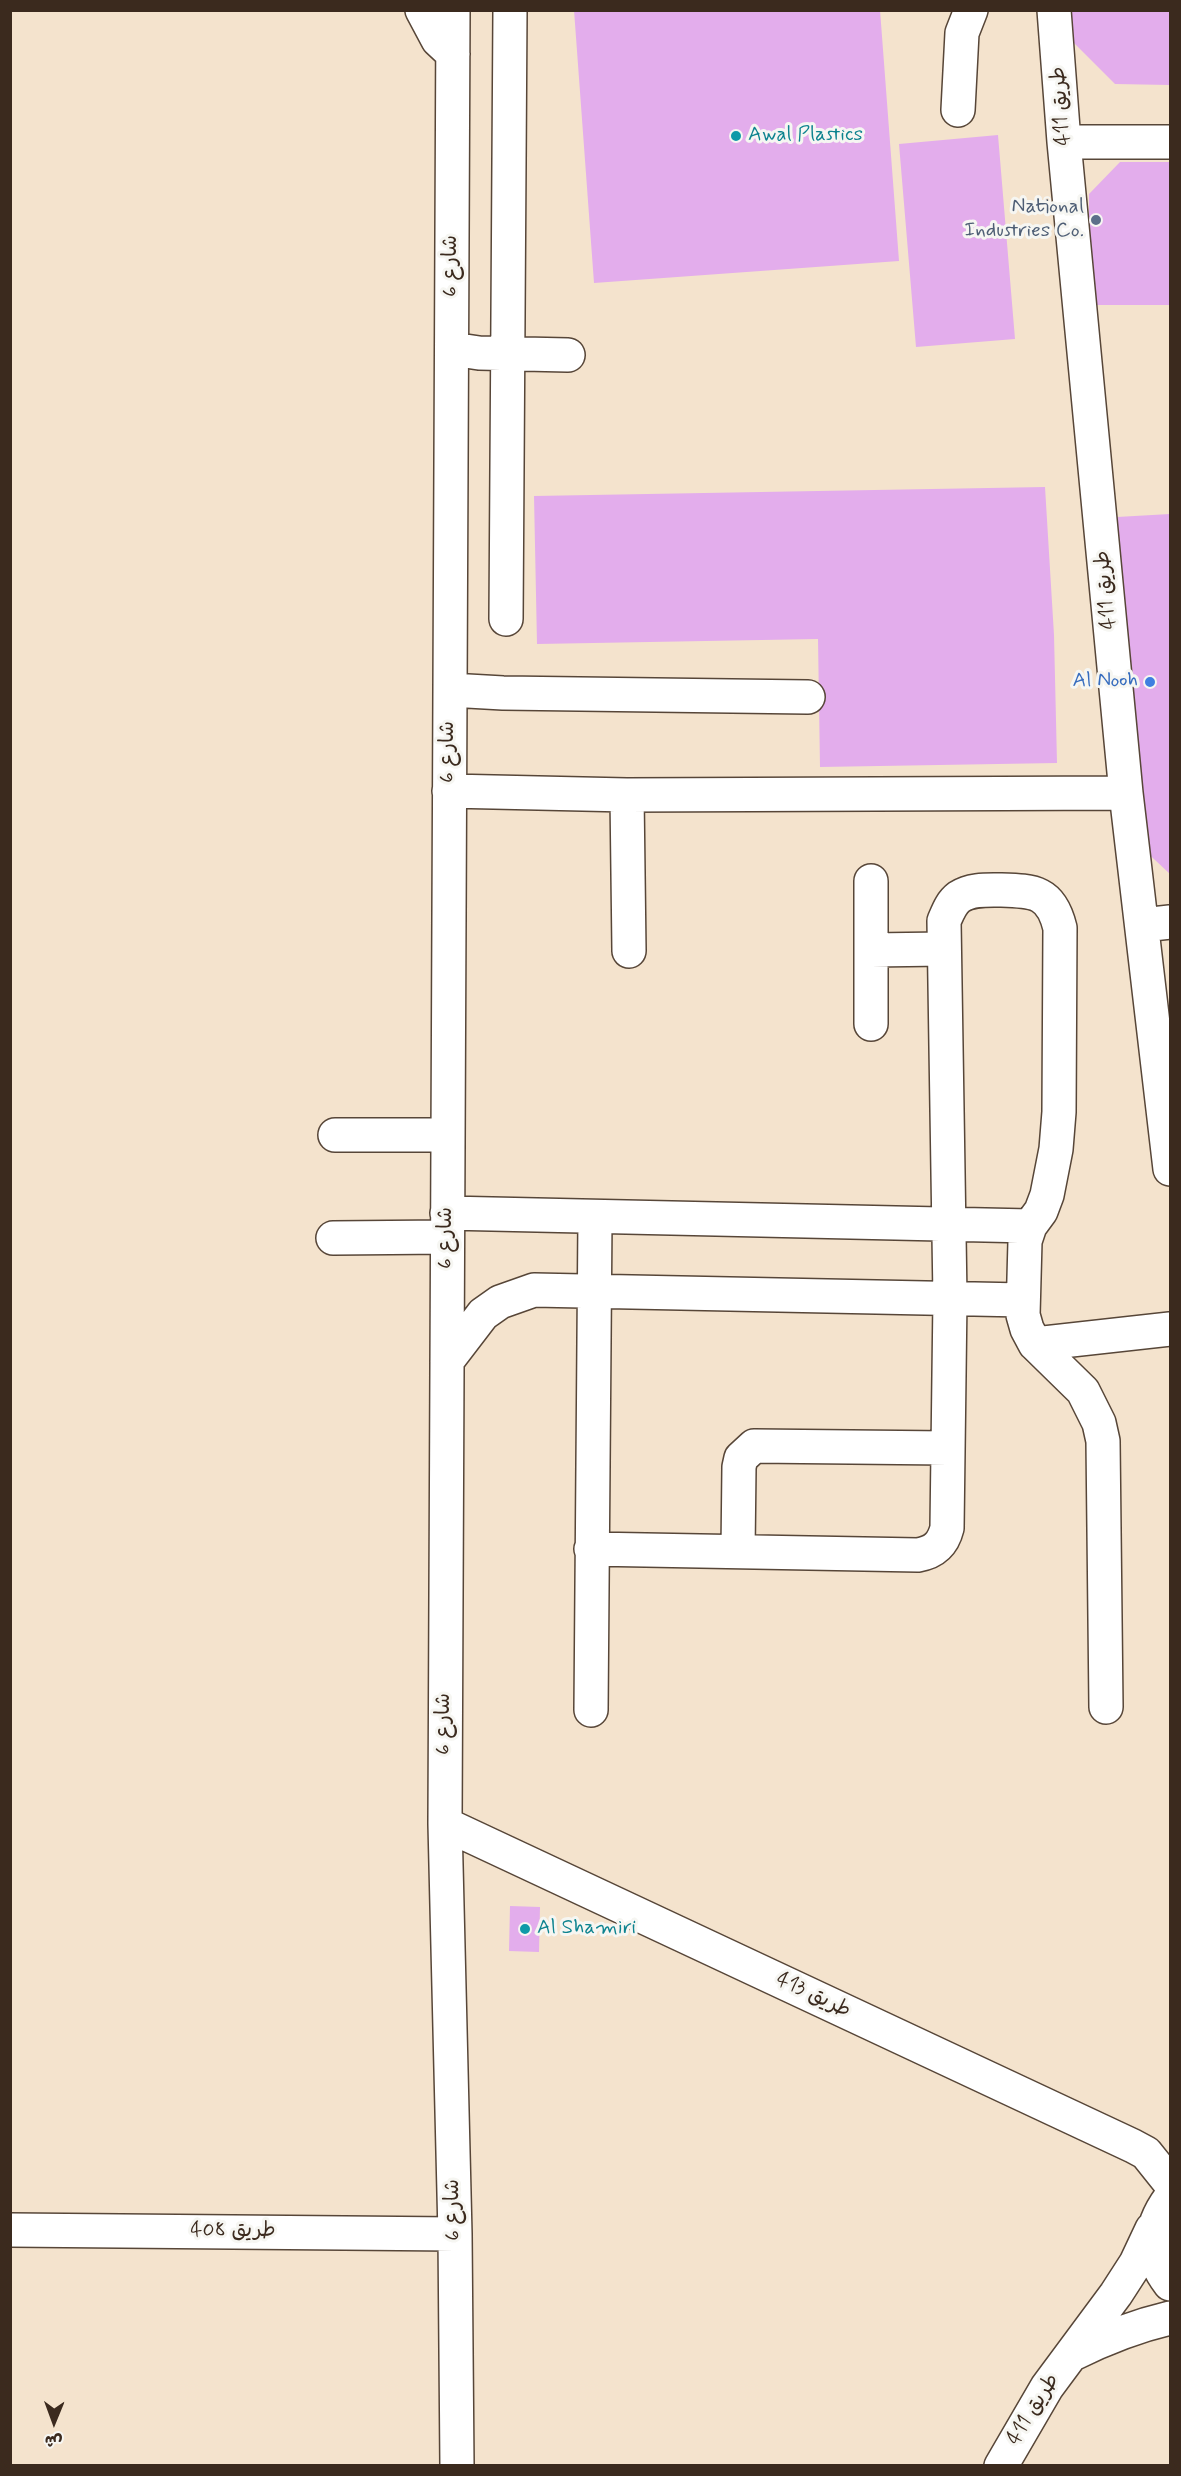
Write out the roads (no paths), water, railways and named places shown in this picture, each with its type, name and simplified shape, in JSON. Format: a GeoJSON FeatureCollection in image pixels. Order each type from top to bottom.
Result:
{"type":"FeatureCollection","features":[{"type":"Feature","properties":{"kind":"street"},"geometry":{"type":"LineString","coordinates":[[422,10],[438,40],[453,54]]}},
{"type":"Feature","properties":{"kind":"street","name":"شارع 6"},"geometry":{"type":"LineString","coordinates":[[453,10],[445,1824],[455,2234],[457,2466]]}},
{"type":"Feature","properties":{"kind":"street"},"geometry":{"type":"LineString","coordinates":[[506,620],[510,10]]}},
{"type":"Feature","properties":{"kind":"street"},"geometry":{"type":"LineString","coordinates":[[958,110],[963,33],[971,10]]}},
{"type":"Feature","properties":{"kind":"street","name":"طريق 411"},"geometry":{"type":"LineString","coordinates":[[1054,10],[1064,142],[1126,793],[1157,924],[1170,1169]]}},
{"type":"Feature","properties":{"kind":"street"},"geometry":{"type":"LineString","coordinates":[[1064,142],[1170,141]]}},
{"type":"Feature","properties":{"kind":"street"},"geometry":{"type":"LineString","coordinates":[[452,349],[480,353],[568,355]]}},
{"type":"Feature","properties":{"kind":"street"},"geometry":{"type":"LineString","coordinates":[[450,690],[503,693],[808,698]]}},
{"type":"Feature","properties":{"kind":"street"},"geometry":{"type":"LineString","coordinates":[[449,791],[627,795],[1126,793]]}},
{"type":"Feature","properties":{"kind":"street"},"geometry":{"type":"LineString","coordinates":[[627,795],[629,951]]}},
{"type":"Feature","properties":{"kind":"street"},"geometry":{"type":"LineString","coordinates":[[871,881],[871,1024]]}},
{"type":"Feature","properties":{"kind":"street"},"geometry":{"type":"LineString","coordinates":[[591,1549],[918,1556],[936,1549],[944,1539],[947,1528],[950,1298],[944,921],[958,898],[970,892],[1031,891],[1051,906],[1057,917],[1060,940],[1059,1113],[1056,1149],[1047,1195],[1041,1211],[1030,1226],[1025,1241],[1023,1300],[1027,1329],[1035,1344],[1083,1391],[1099,1424],[1103,1441],[1106,1707]]}},
{"type":"Feature","properties":{"kind":"street"},"geometry":{"type":"LineString","coordinates":[[871,950],[944,949]]}},
{"type":"Feature","properties":{"kind":"street"},"geometry":{"type":"LineString","coordinates":[[335,1135],[448,1135]]}},
{"type":"Feature","properties":{"kind":"street"},"geometry":{"type":"LineString","coordinates":[[333,1238],[447,1225],[594,1218],[1030,1226]]}},
{"type":"Feature","properties":{"kind":"street"},"geometry":{"type":"LineString","coordinates":[[591,1710],[594,1218]]}},
{"type":"Feature","properties":{"kind":"street"},"geometry":{"type":"LineString","coordinates":[[447,1361],[483,1314],[500,1302],[534,1290],[1023,1300]]}},
{"type":"Feature","properties":{"kind":"street"},"geometry":{"type":"LineString","coordinates":[[1035,1344],[1170,1329]]}},
{"type":"Feature","properties":{"kind":"street"},"geometry":{"type":"LineString","coordinates":[[738,1551],[739,1467],[741,1458],[754,1446],[948,1448]]}},
{"type":"Feature","properties":{"kind":"street","name":"طريق 413"},"geometry":{"type":"LineString","coordinates":[[445,1824],[1133,2146],[1150,2157],[1170,2183]]}},
{"type":"Feature","properties":{"kind":"street","name":"طريق 411"},"geometry":{"type":"LineString","coordinates":[[1001,2466],[1025,2422],[1068,2356],[1116,2294],[1136,2263],[1170,2198]]}},
{"type":"Feature","properties":{"kind":"street"},"geometry":{"type":"LineString","coordinates":[[1152,2229],[1155,2253],[1163,2274],[1170,2284]]}},
{"type":"Feature","properties":{"kind":"street","name":"طريق 408"},"geometry":{"type":"LineString","coordinates":[[10,2230],[455,2234]]}},
{"type":"Feature","properties":{"kind":"street"},"geometry":{"type":"LineString","coordinates":[[1068,2356],[1140,2325],[1170,2318]]}},
{"type":"Feature","properties":{"kind":"place","name":"Awal Plastics"},"geometry":{"type":"Point","coordinates":[736,136]}},
{"type":"Feature","properties":{"kind":"place","name":"National Industries Co."},"geometry":{"type":"Point","coordinates":[1096,220]}},
{"type":"Feature","properties":{"kind":"place","name":"Al Nooh"},"geometry":{"type":"Point","coordinates":[1150,682]}},
{"type":"Feature","properties":{"kind":"place","name":"Al Shamiri"},"geometry":{"type":"Point","coordinates":[525,1929]}}]}
